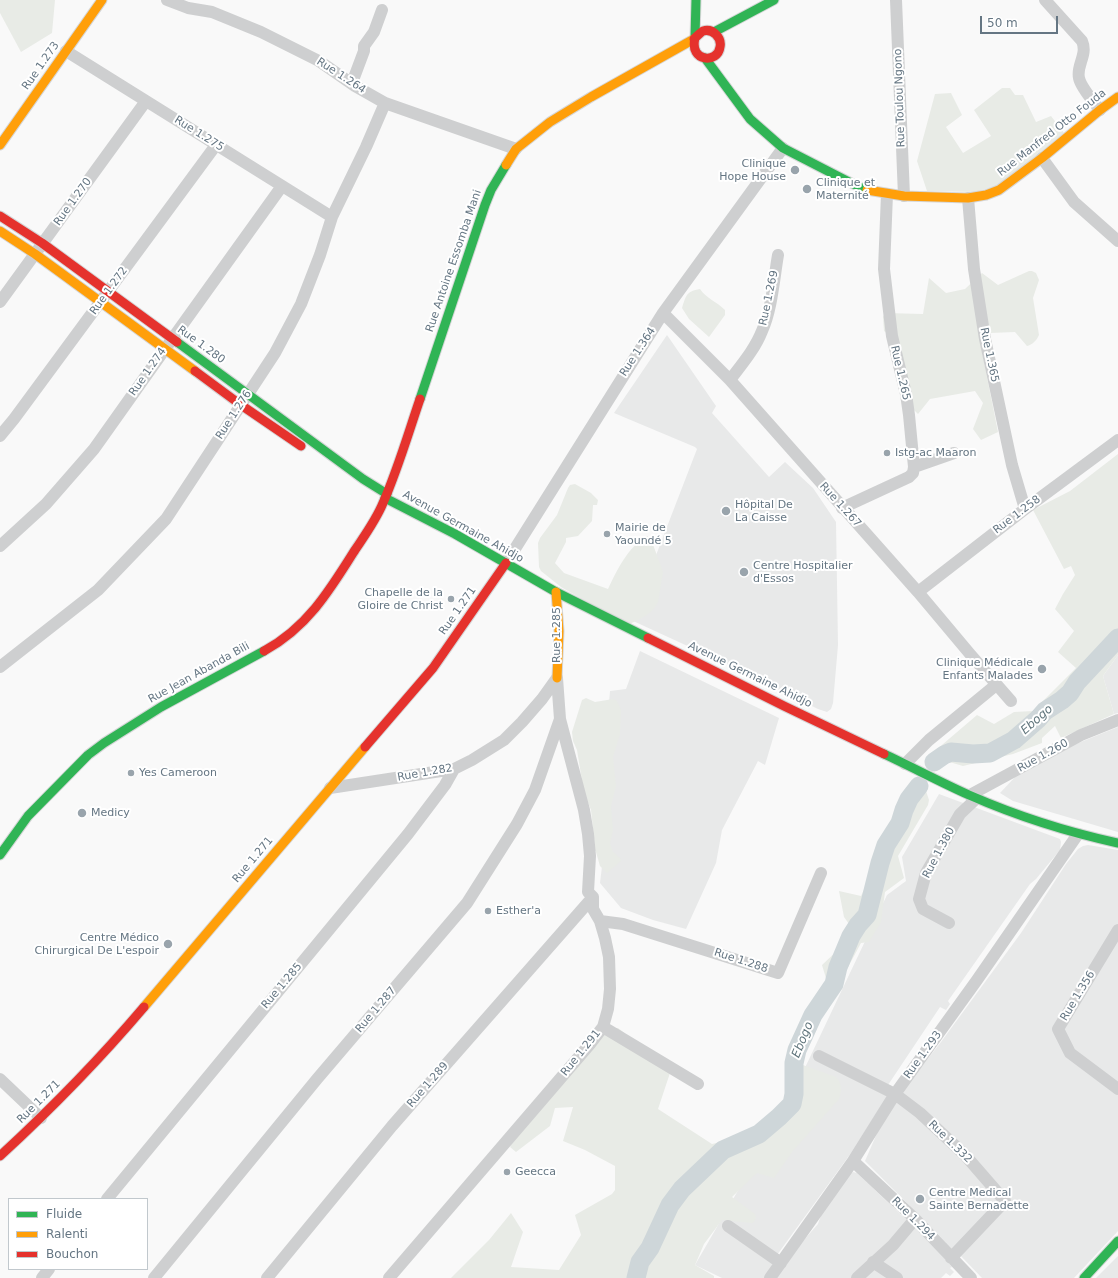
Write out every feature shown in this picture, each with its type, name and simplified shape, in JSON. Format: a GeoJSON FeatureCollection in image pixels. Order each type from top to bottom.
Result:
{"type":"FeatureCollection","features":[{"type":"Feature","properties":{"kind":"main road","name":"Rue 1.273"},"geometry":{"type":"LineString","coordinates":[[0,146],[102,0]]}},
{"type":"Feature","properties":{"kind":"main road"},"geometry":{"type":"LineString","coordinates":[[696,0],[712,31],[720,40],[720,49],[718,53],[728,89]]}},
{"type":"Feature","properties":{"kind":"main road"},"geometry":{"type":"LineString","coordinates":[[696,0],[695,38],[693,48],[702,58]]}},
{"type":"Feature","properties":{"kind":"main road"},"geometry":{"type":"LineString","coordinates":[[695,38],[701,32],[712,31],[750,14],[774,0]]}},
{"type":"Feature","properties":{"kind":"main road"},"geometry":{"type":"LineString","coordinates":[[720,40],[750,14]]}},
{"type":"Feature","properties":{"kind":"main road","name":"Rue Antoine Essomba Mani"},"geometry":{"type":"LineString","coordinates":[[380,498],[402,454],[485,205],[491,190],[516,149],[550,122],[695,38]]}},
{"type":"Feature","properties":{"kind":"main road"},"geometry":{"type":"LineString","coordinates":[[658,59],[683,57],[710,58],[718,53]]}},
{"type":"Feature","properties":{"kind":"main road","name":"Rue Manfred Otto Fouda"},"geometry":{"type":"LineString","coordinates":[[702,58],[728,89],[750,119],[783,148],[851,183],[870,191],[904,196],[968,198],[986,195],[999,190],[1042,158],[1118,97]]}},
{"type":"Feature","properties":{"kind":"main road","name":"Rue 1.280"},"geometry":{"type":"LineString","coordinates":[[0,216],[42,243],[363,479],[380,498]]}},
{"type":"Feature","properties":{"kind":"main road"},"geometry":{"type":"LineString","coordinates":[[0,231],[35,254],[241,405],[311,453]]}},
{"type":"Feature","properties":{"kind":"main road"},"geometry":{"type":"LineString","coordinates":[[344,476],[380,498]]}},
{"type":"Feature","properties":{"kind":"main road","name":"Avenue Germaine Ahidjo"},"geometry":{"type":"LineString","coordinates":[[380,498],[455,534],[556,592],[784,706],[974,797],[1078,834],[1118,843]]}},
{"type":"Feature","properties":{"kind":"main road","name":"Rue Jean Abanda Bili"},"geometry":{"type":"LineString","coordinates":[[0,855],[28,816],[88,755],[104,743],[161,707],[268,648],[294,630],[306,619],[329,592],[362,541],[380,498]]}},
{"type":"Feature","properties":{"kind":"main road","name":"Rue 1.271"},"geometry":{"type":"LineString","coordinates":[[0,1156],[41,1118],[112,1044],[203,939],[433,668],[506,563]]}},
{"type":"Feature","properties":{"kind":"main road","name":"Rue 1.285"},"geometry":{"type":"LineString","coordinates":[[556,592],[559,631],[557,678]]}},
{"type":"Feature","properties":{"kind":"main road"},"geometry":{"type":"LineString","coordinates":[[1084,1278],[1118,1241]]}},
{"type":"Feature","properties":{"kind":"street","name":"Rue 1.264"},"geometry":{"type":"LineString","coordinates":[[167,0],[188,8],[212,12],[261,32],[319,61],[352,84],[385,103],[516,149]]}},
{"type":"Feature","properties":{"kind":"street","name":"Rue Toulou Ngono"},"geometry":{"type":"LineString","coordinates":[[896,0],[904,196]]}},
{"type":"Feature","properties":{"kind":"street"},"geometry":{"type":"LineString","coordinates":[[1045,0],[1082,41],[1084,52],[1079,79],[1100,110]]}},
{"type":"Feature","properties":{"kind":"street"},"geometry":{"type":"LineString","coordinates":[[352,84],[364,51],[364,46],[378,26],[382,10]]}},
{"type":"Feature","properties":{"kind":"street","name":"Rue 1.275"},"geometry":{"type":"LineString","coordinates":[[66,51],[332,217]]}},
{"type":"Feature","properties":{"kind":"street","name":"Rue 1.270"},"geometry":{"type":"LineString","coordinates":[[0,302],[146,101]]}},
{"type":"Feature","properties":{"kind":"street","name":"Rue 1.276"},"geometry":{"type":"LineString","coordinates":[[0,668],[98,590],[166,519],[275,352],[300,304],[320,255],[332,217],[366,147],[385,103]]}},
{"type":"Feature","properties":{"kind":"street","name":"Rue 1.272"},"geometry":{"type":"LineString","coordinates":[[0,436],[14,420],[216,145]]}},
{"type":"Feature","properties":{"kind":"street","name":"Rue 1.364"},"geometry":{"type":"LineString","coordinates":[[506,563],[663,313],[783,148]]}},
{"type":"Feature","properties":{"kind":"street"},"geometry":{"type":"LineString","coordinates":[[1042,158],[1074,202],[1118,240]]}},
{"type":"Feature","properties":{"kind":"street","name":"Rue 1.274"},"geometry":{"type":"LineString","coordinates":[[0,546],[46,504],[94,449],[282,186]]}},
{"type":"Feature","properties":{"kind":"street","name":"Rue 1.265"},"geometry":{"type":"LineString","coordinates":[[887,194],[884,269],[892,336],[906,394],[914,467]]}},
{"type":"Feature","properties":{"kind":"street","name":"Rue 1.365"},"geometry":{"type":"LineString","coordinates":[[968,198],[974,269],[985,339],[1012,465],[1025,509]]}},
{"type":"Feature","properties":{"kind":"street","name":"Rue 1.269"},"geometry":{"type":"LineString","coordinates":[[730,380],[747,358],[763,330],[771,299],[778,255]]}},
{"type":"Feature","properties":{"kind":"street","name":"Rue 1.267"},"geometry":{"type":"LineString","coordinates":[[663,313],[730,380],[918,592],[1011,701]]}},
{"type":"Feature","properties":{"kind":"street","name":"Rue 1.258"},"geometry":{"type":"LineString","coordinates":[[918,592],[1025,509],[1118,440]]}},
{"type":"Feature","properties":{"kind":"street"},"geometry":{"type":"LineString","coordinates":[[842,508],[910,477],[913,473],[914,467],[954,453]]}},
{"type":"Feature","properties":{"kind":"street","name":"Rue 1.282"},"geometry":{"type":"LineString","coordinates":[[330,788],[454,769],[472,760],[504,740],[532,710],[557,678]]}},
{"type":"Feature","properties":{"kind":"street","name":"Rue 1.291"},"geometry":{"type":"LineString","coordinates":[[388,1278],[590,1044],[602,1028],[608,1009],[610,989],[606,938],[594,909],[593,897],[588,892],[590,856],[588,834],[584,810],[560,719],[557,678]]}},
{"type":"Feature","properties":{"kind":"street"},"geometry":{"type":"LineString","coordinates":[[905,764],[929,740],[996,685]]}},
{"type":"Feature","properties":{"kind":"street","name":"Rue 1.287"},"geometry":{"type":"LineString","coordinates":[[154,1278],[317,1078],[467,903],[518,824],[535,790],[560,719]]}},
{"type":"Feature","properties":{"kind":"street","name":"Rue 1.260"},"geometry":{"type":"LineString","coordinates":[[974,797],[1081,735],[1118,720]]}},
{"type":"Feature","properties":{"kind":"street","name":"Rue 1.285"},"geometry":{"type":"LineString","coordinates":[[108,1198],[408,834],[445,785],[454,769]]}},
{"type":"Feature","properties":{"kind":"street","name":"Rue 1.380"},"geometry":{"type":"LineString","coordinates":[[949,924],[923,909],[919,899],[926,873],[960,814],[974,797]]}},
{"type":"Feature","properties":{"kind":"street","name":"Rue 1.293"},"geometry":{"type":"LineString","coordinates":[[770,1278],[853,1161],[895,1094],[977,980],[1078,834]]}},
{"type":"Feature","properties":{"kind":"street","name":"Rue 1.288"},"geometry":{"type":"LineString","coordinates":[[600,921],[623,924],[778,973],[821,873]]}},
{"type":"Feature","properties":{"kind":"street","name":"Rue 1.289"},"geometry":{"type":"LineString","coordinates":[[268,1278],[392,1126],[593,897]]}},
{"type":"Feature","properties":{"kind":"street","name":"Rue 1.356"},"geometry":{"type":"LineString","coordinates":[[1118,930],[1058,1029],[1070,1053],[1118,1089]]}},
{"type":"Feature","properties":{"kind":"street"},"geometry":{"type":"LineString","coordinates":[[602,1028],[698,1084]]}},
{"type":"Feature","properties":{"kind":"street","name":"Rue 1.332"},"geometry":{"type":"LineString","coordinates":[[819,1056],[895,1094],[920,1113],[965,1155],[1005,1201],[951,1258]]}},
{"type":"Feature","properties":{"kind":"street"},"geometry":{"type":"LineString","coordinates":[[0,1079],[41,1118]]}},
{"type":"Feature","properties":{"kind":"street","name":"Rue 1.294"},"geometry":{"type":"LineString","coordinates":[[853,1161],[915,1219],[951,1258],[963,1275]]}},
{"type":"Feature","properties":{"kind":"street"},"geometry":{"type":"LineString","coordinates":[[857,1278],[893,1245],[915,1219]]}},
{"type":"Feature","properties":{"kind":"street"},"geometry":{"type":"LineString","coordinates":[[728,1226],[781,1263]]}},
{"type":"Feature","properties":{"kind":"street"},"geometry":{"type":"LineString","coordinates":[[873,1262],[897,1278]]}},
{"type":"Feature","properties":{"kind":"street"},"geometry":{"type":"LineString","coordinates":[[42,1278],[49,1270]]}},
{"type":"Feature","properties":{"kind":"shaded area"},"geometry":{"type":"Polygon","coordinates":[[[0,0],[55,0],[52,33],[21,52],[0,13],[0,0]]]}},
{"type":"Feature","properties":{"kind":"shaded area"},"geometry":{"type":"Polygon","coordinates":[[[1002,88],[1010,88],[1015,95],[1023,95],[1036,122],[1051,116],[1064,133],[1000,185],[975,192],[927,191],[917,161],[935,94],[951,93],[962,115],[946,127],[963,153],[991,136],[974,110],[1002,88]]]}},
{"type":"Feature","properties":{"kind":"shaded area"},"geometry":{"type":"Polygon","coordinates":[[[1029,271],[1036,273],[1039,280],[1033,298],[1039,335],[1037,339],[1027,346],[1015,332],[990,333],[980,342],[998,432],[981,440],[973,429],[983,403],[975,391],[930,399],[918,414],[914,410],[893,367],[895,339],[884,331],[883,317],[885,313],[923,314],[929,278],[946,293],[965,289],[982,273],[998,285],[1029,271]]]}},
{"type":"Feature","properties":{"kind":"shaded area"},"geometry":{"type":"Polygon","coordinates":[[[700,289],[705,295],[725,310],[725,315],[709,337],[689,319],[682,308],[687,295],[692,291],[700,289]]]}},
{"type":"Feature","properties":{"kind":"shaded area","name":"Centre Hospitalier d'Essos"},"geometry":{"type":"Polygon","coordinates":[[[667,335],[716,406],[712,413],[769,477],[785,462],[813,488],[836,522],[838,645],[833,703],[831,709],[827,712],[631,620],[697,449],[614,413],[667,335]]]}},
{"type":"Feature","properties":{"kind":"shaded area"},"geometry":{"type":"Polygon","coordinates":[[[1118,454],[1118,655],[1103,676],[1114,714],[1061,738],[1055,726],[1042,738],[1042,743],[1013,754],[963,766],[929,756],[977,715],[994,724],[1014,712],[1033,711],[1076,668],[1058,652],[1074,631],[1055,609],[1075,575],[1071,566],[1064,569],[1033,510],[1070,491],[1118,454]]]}},
{"type":"Feature","properties":{"kind":"shaded area"},"geometry":{"type":"Polygon","coordinates":[[[575,484],[591,493],[598,500],[597,505],[593,505],[592,521],[578,536],[566,538],[566,542],[555,563],[564,573],[608,589],[619,567],[634,546],[647,536],[651,539],[663,572],[658,602],[649,613],[641,619],[628,625],[561,587],[541,571],[539,567],[538,543],[540,538],[557,515],[568,488],[570,485],[575,484]]]}},
{"type":"Feature","properties":{"kind":"shaded area"},"geometry":{"type":"Polygon","coordinates":[[[640,651],[779,718],[765,765],[758,761],[722,830],[716,863],[686,929],[653,920],[621,908],[600,883],[603,858],[602,787],[610,691],[626,689],[640,651]]]}},
{"type":"Feature","properties":{"kind":"shaded area"},"geometry":{"type":"Polygon","coordinates":[[[1118,655],[1118,713],[1114,714],[1103,676],[1118,655]]]}},
{"type":"Feature","properties":{"kind":"shaded area"},"geometry":{"type":"Polygon","coordinates":[[[586,698],[595,702],[613,699],[617,701],[621,710],[620,734],[613,757],[616,786],[611,806],[613,830],[610,843],[613,852],[620,858],[621,861],[607,873],[600,866],[596,852],[593,848],[595,848],[591,810],[584,793],[577,750],[573,741],[572,732],[582,700],[586,698]]]}},
{"type":"Feature","properties":{"kind":"shaded area"},"geometry":{"type":"Polygon","coordinates":[[[1118,727],[1118,832],[1013,801],[1000,793],[1016,776],[1046,756],[1118,727]]]}},
{"type":"Feature","properties":{"kind":"shaded area"},"geometry":{"type":"Polygon","coordinates":[[[926,791],[929,800],[928,805],[898,856],[904,878],[885,892],[881,922],[869,942],[861,943],[804,1049],[803,1065],[838,1079],[841,1087],[839,1099],[792,1152],[774,1178],[757,1173],[732,1197],[755,1214],[756,1218],[753,1223],[722,1220],[704,1244],[695,1265],[714,1276],[714,1278],[451,1278],[489,1240],[511,1213],[523,1232],[511,1267],[559,1270],[581,1235],[575,1215],[612,1194],[615,1190],[615,1166],[585,1150],[563,1141],[573,1107],[555,1108],[550,1126],[516,1152],[510,1147],[514,1139],[604,1030],[618,1028],[670,1073],[658,1109],[712,1144],[741,1137],[789,1102],[791,1052],[798,1031],[828,985],[822,965],[843,945],[849,924],[844,917],[839,891],[861,896],[889,838],[900,806],[926,791]]]}},
{"type":"Feature","properties":{"kind":"shaded area"},"geometry":{"type":"Polygon","coordinates":[[[939,794],[1060,839],[1060,850],[1030,884],[948,1001],[950,1004],[946,1010],[940,1007],[888,1085],[888,1095],[851,1153],[777,1255],[766,1278],[722,1278],[695,1265],[751,1168],[786,1156],[802,1074],[887,895],[906,881],[902,857],[939,794]]]}},
{"type":"Feature","properties":{"kind":"shaded area"},"geometry":{"type":"Polygon","coordinates":[[[1088,845],[1118,850],[1118,1231],[1074,1278],[982,1278],[958,1253],[944,1246],[946,1243],[936,1232],[865,1161],[878,1131],[908,1084],[941,1042],[1021,933],[1066,864],[1078,849],[1088,845]]]}},
{"type":"Feature","properties":{"kind":"shaded area"},"geometry":{"type":"Polygon","coordinates":[[[853,1172],[857,1173],[932,1244],[952,1267],[950,1268],[954,1272],[950,1276],[946,1273],[941,1278],[773,1278],[818,1224],[821,1215],[850,1174],[853,1172]]]}},
{"type":"Feature","properties":{"kind":"shaded area"},"geometry":{"type":"Polygon","coordinates":[[[1118,1256],[1118,1278],[1096,1278],[1118,1256]]]}},
{"type":"Feature","properties":{"kind":"waterway","name":"Ebogo"},"geometry":{"type":"LineString","coordinates":[[934,762],[951,752],[973,754],[990,753],[1014,740],[1045,711],[1070,693],[1077,682],[1118,638]]}},
{"type":"Feature","properties":{"kind":"waterway","name":"Ebogo"},"geometry":{"type":"LineString","coordinates":[[636,1278],[640,1262],[650,1248],[670,1205],[682,1189],[723,1150],[759,1134],[792,1104],[794,1094],[794,1063],[797,1050],[813,1015],[834,984],[838,967],[851,936],[867,915],[886,845],[900,823],[909,799],[919,786]]}},
{"type":"Feature","properties":{"kind":"traffic: fast"},"geometry":{"type":"LineString","coordinates":[[695,38],[696,0]]}},
{"type":"Feature","properties":{"kind":"traffic: fast"},"geometry":{"type":"LineString","coordinates":[[714,32],[774,0]]}},
{"type":"Feature","properties":{"kind":"traffic: fast"},"geometry":{"type":"LineString","coordinates":[[705,58],[750,119],[783,148],[867,190]]}},
{"type":"Feature","properties":{"kind":"traffic: fast"},"geometry":{"type":"LineString","coordinates":[[420,399],[485,205],[491,190],[506,165]]}},
{"type":"Feature","properties":{"kind":"traffic: fast"},"geometry":{"type":"LineString","coordinates":[[177,342],[363,479],[387,494]]}},
{"type":"Feature","properties":{"kind":"traffic: fast"},"geometry":{"type":"LineString","coordinates":[[385,498],[455,534],[556,592],[648,638]]}},
{"type":"Feature","properties":{"kind":"traffic: fast"},"geometry":{"type":"LineString","coordinates":[[0,855],[28,816],[88,755],[104,743],[161,707],[264,651]]}},
{"type":"Feature","properties":{"kind":"traffic: fast"},"geometry":{"type":"LineString","coordinates":[[884,754],[958,790],[1005,810],[1061,829],[1118,843]]}},
{"type":"Feature","properties":{"kind":"traffic: fast"},"geometry":{"type":"LineString","coordinates":[[1084,1278],[1118,1241]]}},
{"type":"Feature","properties":{"kind":"traffic: slow"},"geometry":{"type":"LineString","coordinates":[[0,145],[102,0]]}},
{"type":"Feature","properties":{"kind":"traffic: slow"},"geometry":{"type":"LineString","coordinates":[[506,165],[516,149],[550,122],[694,39]]}},
{"type":"Feature","properties":{"kind":"traffic: slow"},"geometry":{"type":"LineString","coordinates":[[867,190],[904,196],[968,198],[986,195],[999,190],[1042,158],[1118,97]]}},
{"type":"Feature","properties":{"kind":"traffic: slow"},"geometry":{"type":"LineString","coordinates":[[0,231],[35,254],[195,371]]}},
{"type":"Feature","properties":{"kind":"traffic: slow"},"geometry":{"type":"LineString","coordinates":[[556,592],[559,631],[557,678]]}},
{"type":"Feature","properties":{"kind":"traffic: slow"},"geometry":{"type":"LineString","coordinates":[[144,1007],[365,747]]}},
{"type":"Feature","properties":{"kind":"traffic: jam"},"geometry":{"type":"LineString","coordinates":[[694,39],[695,38],[697,36],[703,31],[707,30],[713,32],[720,40],[718,52],[710,58],[700,56],[696,52],[694,46],[695,38]]}},
{"type":"Feature","properties":{"kind":"traffic: jam"},"geometry":{"type":"LineString","coordinates":[[0,216],[42,243],[177,342]]}},
{"type":"Feature","properties":{"kind":"traffic: jam"},"geometry":{"type":"LineString","coordinates":[[195,371],[301,446]]}},
{"type":"Feature","properties":{"kind":"traffic: jam"},"geometry":{"type":"LineString","coordinates":[[264,651],[293,631],[316,607],[327,593],[370,527],[380,509],[393,477],[420,399]]}},
{"type":"Feature","properties":{"kind":"traffic: jam"},"geometry":{"type":"LineString","coordinates":[[365,747],[433,668],[506,563]]}},
{"type":"Feature","properties":{"kind":"traffic: jam"},"geometry":{"type":"LineString","coordinates":[[648,638],[884,754]]}},
{"type":"Feature","properties":{"kind":"traffic: jam"},"geometry":{"type":"LineString","coordinates":[[0,1156],[74,1084],[144,1007]]}},
{"type":"Feature","properties":{"kind":"place","name":"Clinique Hope House"},"geometry":{"type":"Point","coordinates":[795,170]}},
{"type":"Feature","properties":{"kind":"place","name":"Clinique et Maternité"},"geometry":{"type":"Point","coordinates":[807,189]}},
{"type":"Feature","properties":{"kind":"place","name":"Istg-ac Maaron"},"geometry":{"type":"Point","coordinates":[887,453]}},
{"type":"Feature","properties":{"kind":"place","name":"Hôpital De La Caisse"},"geometry":{"type":"Point","coordinates":[726,511]}},
{"type":"Feature","properties":{"kind":"place","name":"Mairie de Yaoundé 5"},"geometry":{"type":"Point","coordinates":[607,534]}},
{"type":"Feature","properties":{"kind":"place","name":"Centre Hospitalier d'Essos"},"geometry":{"type":"Point","coordinates":[744,572]}},
{"type":"Feature","properties":{"kind":"place","name":"Chapelle de la Gloire de Christ"},"geometry":{"type":"Point","coordinates":[451,599]}},
{"type":"Feature","properties":{"kind":"place","name":"Clinique Médicale Enfants Malades"},"geometry":{"type":"Point","coordinates":[1042,669]}},
{"type":"Feature","properties":{"kind":"place","name":"Yes Cameroon"},"geometry":{"type":"Point","coordinates":[131,773]}},
{"type":"Feature","properties":{"kind":"place","name":"Medicy"},"geometry":{"type":"Point","coordinates":[82,813]}},
{"type":"Feature","properties":{"kind":"place","name":"Esther'a"},"geometry":{"type":"Point","coordinates":[488,911]}},
{"type":"Feature","properties":{"kind":"place","name":"Centre Médico Chirurgical De L'espoir"},"geometry":{"type":"Point","coordinates":[168,944]}},
{"type":"Feature","properties":{"kind":"place","name":"Geecca"},"geometry":{"type":"Point","coordinates":[507,1172]}},
{"type":"Feature","properties":{"kind":"place","name":"Centre Medical Sainte Bernadette"},"geometry":{"type":"Point","coordinates":[920,1199]}}]}
